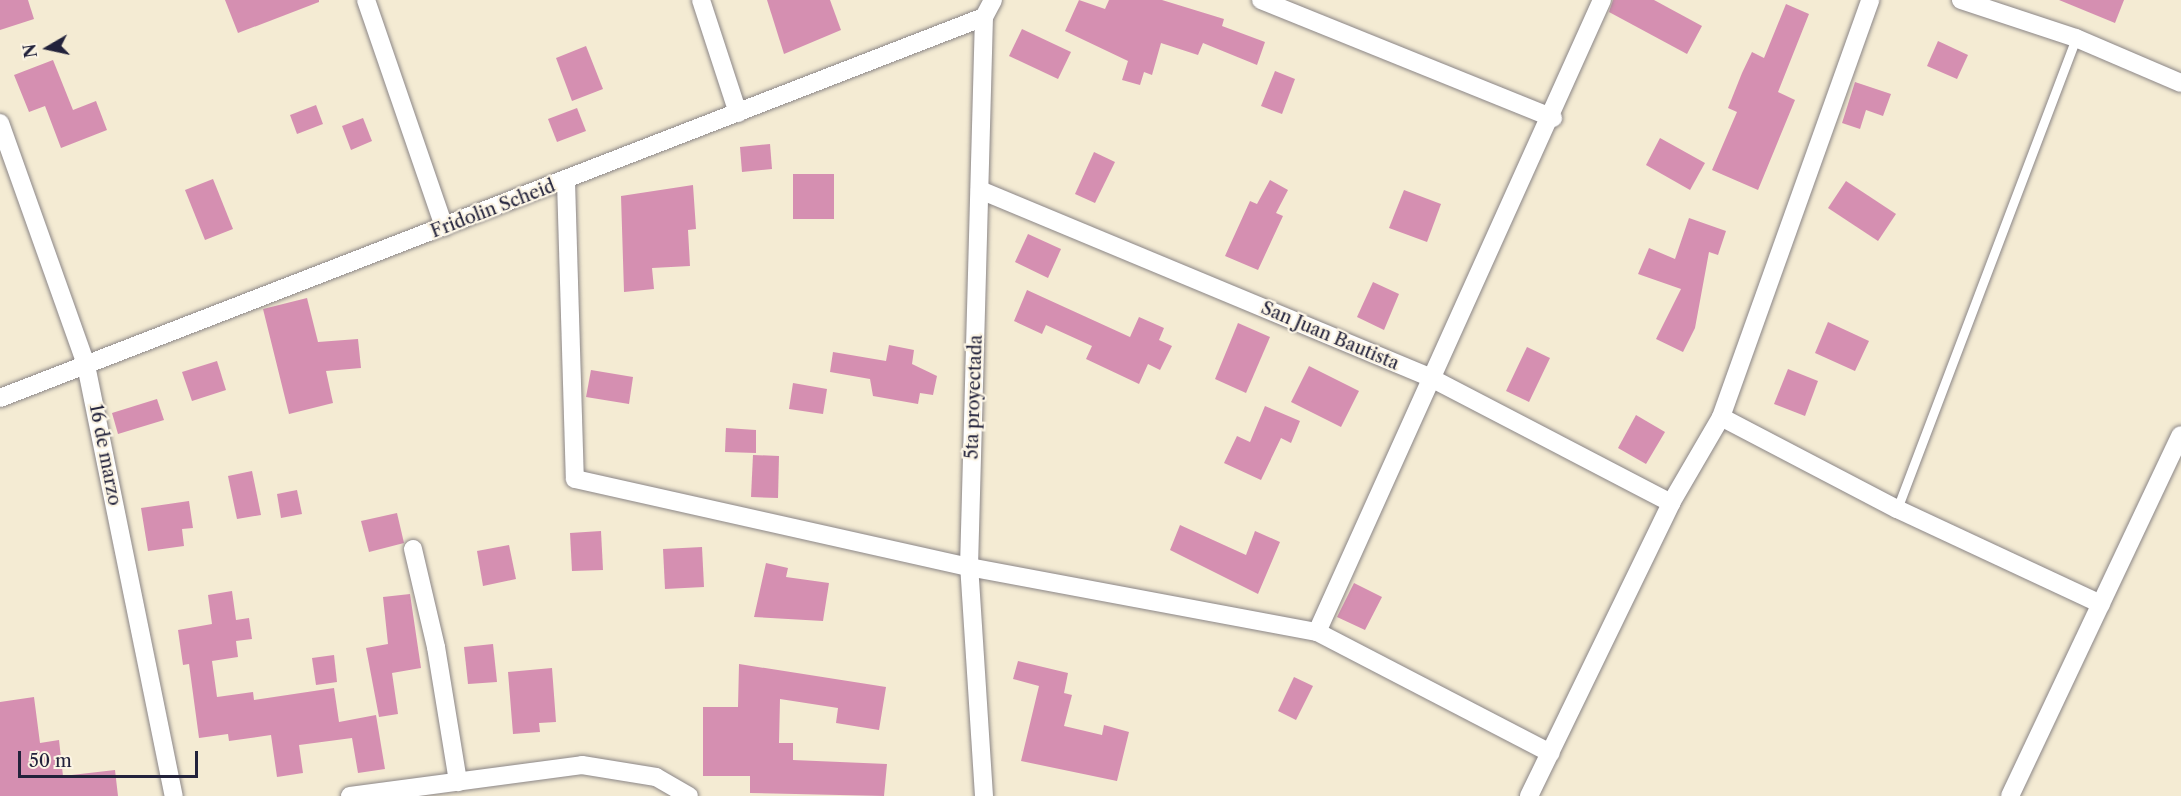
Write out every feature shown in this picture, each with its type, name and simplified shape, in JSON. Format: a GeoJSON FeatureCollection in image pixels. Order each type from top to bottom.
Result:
{"type":"FeatureCollection","features":[{"type":"Feature","properties":{"kind":"street"},"geometry":{"type":"LineString","coordinates":[[366,0],[444,227]]}},
{"type":"Feature","properties":{"kind":"street"},"geometry":{"type":"LineString","coordinates":[[701,0],[738,113]]}},
{"type":"Feature","properties":{"kind":"street","name":"5ta proyectada"},"geometry":{"type":"LineString","coordinates":[[984,796],[969,567],[984,17],[993,0]]}},
{"type":"Feature","properties":{"kind":"street"},"geometry":{"type":"LineString","coordinates":[[1261,0],[1553,118]]}},
{"type":"Feature","properties":{"kind":"street"},"geometry":{"type":"LineString","coordinates":[[1317,632],[1431,378],[1553,118],[1602,0]]}},
{"type":"Feature","properties":{"kind":"street"},"geometry":{"type":"LineString","coordinates":[[1529,796],[1671,503],[1721,417],[1870,0]]}},
{"type":"Feature","properties":{"kind":"street"},"geometry":{"type":"LineString","coordinates":[[1961,0],[2076,38],[2181,83]]}},
{"type":"Feature","properties":{"kind":"street","name":"Fridolin Scheid"},"geometry":{"type":"LineString","coordinates":[[0,398],[566,181],[984,17]]}},
{"type":"Feature","properties":{"kind":"street","name":"16 de marzo"},"geometry":{"type":"LineString","coordinates":[[0,123],[86,365],[174,796]]}},
{"type":"Feature","properties":{"kind":"street"},"geometry":{"type":"LineString","coordinates":[[566,181],[575,479],[969,567],[1317,632],[1550,753]]}},
{"type":"Feature","properties":{"kind":"street","name":"San Juan Bautista"},"geometry":{"type":"LineString","coordinates":[[980,190],[1431,378],[1671,503]]}},
{"type":"Feature","properties":{"kind":"street"},"geometry":{"type":"LineString","coordinates":[[1721,417],[1897,509],[2101,604]]}},
{"type":"Feature","properties":{"kind":"street"},"geometry":{"type":"LineString","coordinates":[[2010,796],[2181,435]]}},
{"type":"Feature","properties":{"kind":"street"},"geometry":{"type":"LineString","coordinates":[[413,549],[436,647],[458,782]]}},
{"type":"Feature","properties":{"kind":"street"},"geometry":{"type":"LineString","coordinates":[[350,796],[582,765],[656,777],[689,796]]}},
{"type":"Feature","properties":{"kind":"lane"},"geometry":{"type":"LineString","coordinates":[[1897,509],[2076,38]]}},
{"type":"Feature","properties":{"kind":"building"},"geometry":{"type":"Polygon","coordinates":[[[0,0],[28,0],[34,19],[0,30],[0,0]]]}},
{"type":"Feature","properties":{"kind":"building"},"geometry":{"type":"Polygon","coordinates":[[[225,0],[319,0],[319,2],[238,33],[225,0]]]}},
{"type":"Feature","properties":{"kind":"building"},"geometry":{"type":"Polygon","coordinates":[[[767,0],[830,0],[841,30],[784,54],[767,0]]]}},
{"type":"Feature","properties":{"kind":"building"},"geometry":{"type":"Polygon","coordinates":[[[1079,0],[1105,9],[1109,0],[1162,0],[1224,19],[1222,26],[1265,42],[1257,65],[1203,43],[1198,55],[1161,43],[1152,75],[1144,72],[1140,85],[1122,80],[1128,61],[1065,31],[1079,0]]]}},
{"type":"Feature","properties":{"kind":"building"},"geometry":{"type":"Polygon","coordinates":[[[1613,0],[1654,0],[1702,26],[1687,54],[1609,12],[1613,0]]]}},
{"type":"Feature","properties":{"kind":"building"},"geometry":{"type":"Polygon","coordinates":[[[2059,0],[2124,0],[2115,23],[2059,0]]]}},
{"type":"Feature","properties":{"kind":"building"},"geometry":{"type":"Polygon","coordinates":[[[1786,4],[1809,14],[1778,92],[1795,100],[1758,190],[1712,170],[1737,112],[1728,108],[1742,73],[1752,52],[1764,58],[1786,4]]]}},
{"type":"Feature","properties":{"kind":"building"},"geometry":{"type":"Polygon","coordinates":[[[1022,29],[1071,52],[1058,79],[1009,56],[1022,29]]]}},
{"type":"Feature","properties":{"kind":"building"},"geometry":{"type":"Polygon","coordinates":[[[1938,41],[1968,55],[1957,79],[1927,66],[1938,41]]]}},
{"type":"Feature","properties":{"kind":"building"},"geometry":{"type":"Polygon","coordinates":[[[586,46],[603,89],[572,101],[556,58],[586,46]]]}},
{"type":"Feature","properties":{"kind":"building"},"geometry":{"type":"Polygon","coordinates":[[[53,60],[73,110],[96,101],[107,130],[61,148],[45,106],[29,112],[14,75],[53,60]]]}},
{"type":"Feature","properties":{"kind":"building"},"geometry":{"type":"Polygon","coordinates":[[[1275,71],[1295,79],[1282,114],[1261,106],[1275,71]]]}},
{"type":"Feature","properties":{"kind":"building"},"geometry":{"type":"Polygon","coordinates":[[[1855,82],[1891,94],[1883,116],[1866,110],[1860,129],[1842,123],[1855,82]]]}},
{"type":"Feature","properties":{"kind":"building"},"geometry":{"type":"Polygon","coordinates":[[[316,105],[323,124],[297,134],[290,115],[316,105]]]}},
{"type":"Feature","properties":{"kind":"building"},"geometry":{"type":"Polygon","coordinates":[[[577,108],[586,131],[557,142],[548,119],[577,108]]]}},
{"type":"Feature","properties":{"kind":"building"},"geometry":{"type":"Polygon","coordinates":[[[363,118],[372,141],[351,150],[342,126],[363,118]]]}},
{"type":"Feature","properties":{"kind":"building"},"geometry":{"type":"Polygon","coordinates":[[[1660,138],[1705,163],[1690,190],[1646,165],[1660,138]]]}},
{"type":"Feature","properties":{"kind":"building"},"geometry":{"type":"Polygon","coordinates":[[[770,144],[772,169],[742,172],[740,147],[770,144]]]}},
{"type":"Feature","properties":{"kind":"building"},"geometry":{"type":"Polygon","coordinates":[[[1094,152],[1115,162],[1095,203],[1075,194],[1094,152]]]}},
{"type":"Feature","properties":{"kind":"building"},"geometry":{"type":"Polygon","coordinates":[[[793,174],[834,174],[834,219],[793,219],[793,174]]]}},
{"type":"Feature","properties":{"kind":"building"},"geometry":{"type":"Polygon","coordinates":[[[213,179],[233,229],[205,240],[185,190],[213,179]]]}},
{"type":"Feature","properties":{"kind":"building"},"geometry":{"type":"Polygon","coordinates":[[[1270,180],[1288,190],[1276,213],[1283,216],[1258,270],[1225,256],[1250,201],[1257,204],[1270,180]]]}},
{"type":"Feature","properties":{"kind":"building"},"geometry":{"type":"Polygon","coordinates":[[[1846,181],[1896,214],[1878,241],[1828,208],[1846,181]]]}},
{"type":"Feature","properties":{"kind":"building"},"geometry":{"type":"Polygon","coordinates":[[[693,185],[696,229],[688,230],[690,266],[652,268],[654,289],[624,292],[621,196],[693,185]]]}},
{"type":"Feature","properties":{"kind":"building"},"geometry":{"type":"Polygon","coordinates":[[[1404,190],[1441,204],[1427,242],[1389,228],[1404,190]]]}},
{"type":"Feature","properties":{"kind":"building"},"geometry":{"type":"Polygon","coordinates":[[[1689,218],[1726,231],[1718,255],[1709,252],[1695,328],[1683,352],[1656,339],[1681,289],[1638,274],[1649,248],[1675,259],[1689,218]]]}},
{"type":"Feature","properties":{"kind":"building"},"geometry":{"type":"Polygon","coordinates":[[[1028,234],[1061,249],[1048,278],[1015,262],[1028,234]]]}},
{"type":"Feature","properties":{"kind":"building"},"geometry":{"type":"Polygon","coordinates":[[[1373,282],[1399,294],[1384,330],[1357,317],[1373,282]]]}},
{"type":"Feature","properties":{"kind":"building"},"geometry":{"type":"Polygon","coordinates":[[[1027,290],[1130,337],[1139,317],[1164,328],[1159,340],[1172,346],[1160,370],[1148,364],[1139,384],[1086,359],[1092,346],[1046,325],[1042,334],[1014,321],[1027,290]]]}},
{"type":"Feature","properties":{"kind":"building"},"geometry":{"type":"Polygon","coordinates":[[[307,298],[318,342],[358,339],[361,368],[326,371],[333,403],[289,414],[263,309],[307,298]]]}},
{"type":"Feature","properties":{"kind":"building"},"geometry":{"type":"Polygon","coordinates":[[[1828,322],[1869,341],[1855,371],[1815,353],[1828,322]]]}},
{"type":"Feature","properties":{"kind":"building"},"geometry":{"type":"Polygon","coordinates":[[[1238,323],[1270,337],[1246,393],[1215,379],[1238,323]]]}},
{"type":"Feature","properties":{"kind":"building"},"geometry":{"type":"Polygon","coordinates":[[[889,345],[914,350],[912,364],[937,376],[933,395],[920,393],[918,404],[873,396],[870,379],[830,372],[833,352],[886,361],[889,345]]]}},
{"type":"Feature","properties":{"kind":"building"},"geometry":{"type":"Polygon","coordinates":[[[1527,347],[1550,358],[1529,402],[1506,391],[1527,347]]]}},
{"type":"Feature","properties":{"kind":"building"},"geometry":{"type":"Polygon","coordinates":[[[217,361],[226,390],[192,401],[182,372],[217,361]]]}},
{"type":"Feature","properties":{"kind":"building"},"geometry":{"type":"Polygon","coordinates":[[[1309,366],[1359,391],[1341,427],[1291,402],[1309,366]]]}},
{"type":"Feature","properties":{"kind":"building"},"geometry":{"type":"Polygon","coordinates":[[[1788,369],[1818,381],[1805,416],[1774,404],[1788,369]]]}},
{"type":"Feature","properties":{"kind":"building"},"geometry":{"type":"Polygon","coordinates":[[[591,370],[633,377],[629,404],[586,397],[591,370]]]}},
{"type":"Feature","properties":{"kind":"building"},"geometry":{"type":"Polygon","coordinates":[[[793,383],[827,389],[823,414],[789,409],[793,383]]]}},
{"type":"Feature","properties":{"kind":"building"},"geometry":{"type":"Polygon","coordinates":[[[157,399],[164,420],[118,434],[112,413],[157,399]]]}},
{"type":"Feature","properties":{"kind":"building"},"geometry":{"type":"Polygon","coordinates":[[[1265,406],[1300,421],[1291,443],[1281,438],[1261,480],[1224,463],[1237,436],[1250,442],[1265,406]]]}},
{"type":"Feature","properties":{"kind":"building"},"geometry":{"type":"Polygon","coordinates":[[[1636,415],[1665,432],[1646,464],[1618,448],[1636,415]]]}},
{"type":"Feature","properties":{"kind":"building"},"geometry":{"type":"Polygon","coordinates":[[[726,428],[756,430],[756,453],[725,452],[726,428]]]}},
{"type":"Feature","properties":{"kind":"building"},"geometry":{"type":"Polygon","coordinates":[[[753,455],[779,456],[778,498],[751,497],[753,455]]]}},
{"type":"Feature","properties":{"kind":"building"},"geometry":{"type":"Polygon","coordinates":[[[252,471],[261,515],[237,519],[228,476],[252,471]]]}},
{"type":"Feature","properties":{"kind":"building"},"geometry":{"type":"Polygon","coordinates":[[[297,490],[302,514],[281,518],[277,494],[297,490]]]}},
{"type":"Feature","properties":{"kind":"building"},"geometry":{"type":"Polygon","coordinates":[[[189,501],[193,528],[182,529],[184,546],[148,551],[141,508],[189,501]]]}},
{"type":"Feature","properties":{"kind":"building"},"geometry":{"type":"Polygon","coordinates":[[[397,513],[404,543],[369,552],[361,521],[397,513]]]}},
{"type":"Feature","properties":{"kind":"building"},"geometry":{"type":"Polygon","coordinates":[[[1180,525],[1246,555],[1255,531],[1280,542],[1258,594],[1170,550],[1180,525]]]}},
{"type":"Feature","properties":{"kind":"building"},"geometry":{"type":"Polygon","coordinates":[[[601,531],[603,570],[572,571],[570,533],[601,531]]]}},
{"type":"Feature","properties":{"kind":"building"},"geometry":{"type":"Polygon","coordinates":[[[509,545],[516,579],[483,586],[477,551],[509,545]]]}},
{"type":"Feature","properties":{"kind":"building"},"geometry":{"type":"Polygon","coordinates":[[[702,547],[704,587],[665,589],[663,549],[702,547]]]}},
{"type":"Feature","properties":{"kind":"building"},"geometry":{"type":"Polygon","coordinates":[[[766,563],[788,568],[786,577],[829,583],[823,621],[754,617],[766,563]]]}},
{"type":"Feature","properties":{"kind":"building"},"geometry":{"type":"Polygon","coordinates":[[[1354,583],[1382,597],[1365,630],[1337,617],[1354,583]]]}},
{"type":"Feature","properties":{"kind":"building"},"geometry":{"type":"Polygon","coordinates":[[[232,591],[236,620],[249,618],[252,639],[236,641],[238,657],[212,661],[217,697],[253,692],[254,700],[334,688],[339,722],[376,715],[385,769],[358,773],[352,738],[299,745],[303,773],[277,777],[271,735],[229,741],[228,734],[199,738],[189,664],[183,665],[178,630],[212,624],[208,595],[232,591]]]}},
{"type":"Feature","properties":{"kind":"building"},"geometry":{"type":"Polygon","coordinates":[[[410,594],[421,668],[392,673],[398,714],[379,717],[366,648],[388,644],[383,597],[410,594]]]}},
{"type":"Feature","properties":{"kind":"building"},"geometry":{"type":"Polygon","coordinates":[[[493,644],[497,682],[468,684],[464,647],[493,644]]]}},
{"type":"Feature","properties":{"kind":"building"},"geometry":{"type":"Polygon","coordinates":[[[334,655],[337,682],[316,685],[312,658],[334,655]]]}},
{"type":"Feature","properties":{"kind":"building"},"geometry":{"type":"Polygon","coordinates":[[[1018,661],[1068,673],[1064,693],[1072,695],[1064,726],[1102,735],[1104,725],[1129,732],[1117,781],[1021,761],[1039,686],[1013,679],[1018,661]]]}},
{"type":"Feature","properties":{"kind":"building"},"geometry":{"type":"Polygon","coordinates":[[[739,664],[886,687],[879,730],[836,723],[838,708],[780,699],[779,743],[793,743],[793,760],[887,764],[884,796],[750,793],[750,776],[703,776],[703,707],[738,707],[739,664]]]}},
{"type":"Feature","properties":{"kind":"building"},"geometry":{"type":"Polygon","coordinates":[[[552,668],[556,722],[539,723],[540,732],[513,734],[508,672],[552,668]]]}},
{"type":"Feature","properties":{"kind":"building"},"geometry":{"type":"Polygon","coordinates":[[[1294,677],[1313,686],[1296,720],[1278,711],[1294,677]]]}},
{"type":"Feature","properties":{"kind":"building"},"geometry":{"type":"Polygon","coordinates":[[[34,697],[40,743],[59,740],[63,776],[115,770],[118,796],[0,796],[0,702],[34,697]]]}}]}
